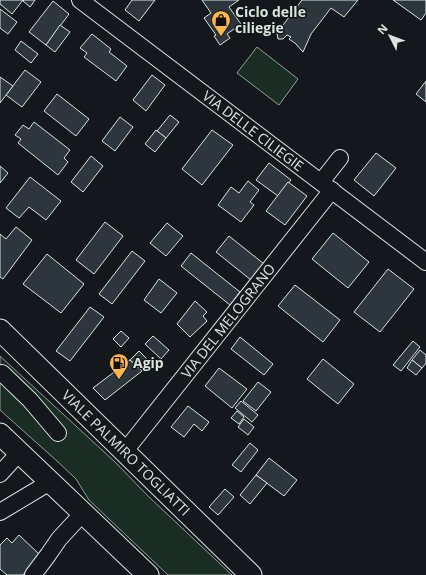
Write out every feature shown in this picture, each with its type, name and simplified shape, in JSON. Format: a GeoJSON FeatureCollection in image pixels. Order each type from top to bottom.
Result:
{"type":"FeatureCollection","features":[{"type":"Feature","properties":{"kind":"main road","name":"VIALE PALMIRO TOGLIATTI"},"geometry":{"type":"LineString","coordinates":[[0,330],[251,575]]}},
{"type":"Feature","properties":{"kind":"main road"},"geometry":{"type":"LineString","coordinates":[[0,434],[148,575]]}},
{"type":"Feature","properties":{"kind":"street","name":"VIA DELLE CILIEGIE"},"geometry":{"type":"LineString","coordinates":[[80,0],[426,262]]}},
{"type":"Feature","properties":{"kind":"street","name":"VIA DEL MELOGRANO"},"geometry":{"type":"LineString","coordinates":[[125,451],[327,186],[340,158]]}},
{"type":"Feature","properties":{"kind":"street"},"geometry":{"type":"LineString","coordinates":[[2,373],[30,400],[58,433]]}},
{"type":"Feature","properties":{"kind":"street"},"geometry":{"type":"LineString","coordinates":[[0,474],[19,453]]}},
{"type":"Feature","properties":{"kind":"street"},"geometry":{"type":"LineString","coordinates":[[0,512],[50,482]]}},
{"type":"Feature","properties":{"kind":"street"},"geometry":{"type":"LineString","coordinates":[[32,575],[59,538],[83,513]]}},
{"type":"Feature","properties":{"kind":"green space"},"geometry":{"type":"Polygon","coordinates":[[[257,47],[298,79],[279,105],[237,73],[257,47]]]}},
{"type":"Feature","properties":{"kind":"green space"},"geometry":{"type":"Polygon","coordinates":[[[0,356],[115,462],[149,497],[232,575],[168,575],[89,500],[76,479],[0,410],[0,356]]]}},
{"type":"Feature","properties":{"kind":"building"},"geometry":{"type":"Polygon","coordinates":[[[0,0],[23,0],[12,14],[0,4],[0,0]]]}},
{"type":"Feature","properties":{"kind":"building"},"geometry":{"type":"Polygon","coordinates":[[[35,0],[30,7],[23,1],[35,0]]]}},
{"type":"Feature","properties":{"kind":"building"},"geometry":{"type":"Polygon","coordinates":[[[132,0],[155,0],[139,21],[125,10],[132,0]]]}},
{"type":"Feature","properties":{"kind":"building"},"geometry":{"type":"Polygon","coordinates":[[[202,0],[239,0],[229,7],[241,24],[227,34],[230,38],[220,45],[214,36],[216,35],[204,18],[211,13],[202,0]]]}},
{"type":"Feature","properties":{"kind":"building"},"geometry":{"type":"Polygon","coordinates":[[[302,0],[358,0],[344,17],[331,8],[311,34],[303,52],[289,39],[291,37],[287,35],[283,39],[278,39],[277,33],[302,0]]]}},
{"type":"Feature","properties":{"kind":"building"},"geometry":{"type":"Polygon","coordinates":[[[393,0],[426,0],[426,13],[421,20],[393,0]]]}},
{"type":"Feature","properties":{"kind":"building"},"geometry":{"type":"Polygon","coordinates":[[[53,1],[69,14],[46,45],[29,32],[53,1]]]}},
{"type":"Feature","properties":{"kind":"building"},"geometry":{"type":"Polygon","coordinates":[[[0,9],[17,22],[8,34],[0,28],[0,9]]]}},
{"type":"Feature","properties":{"kind":"building"},"geometry":{"type":"Polygon","coordinates":[[[60,25],[70,32],[55,52],[46,45],[60,25]]]}},
{"type":"Feature","properties":{"kind":"building"},"geometry":{"type":"Polygon","coordinates":[[[92,34],[111,49],[109,52],[127,66],[116,81],[84,57],[87,53],[80,48],[92,34]]]}},
{"type":"Feature","properties":{"kind":"building"},"geometry":{"type":"Polygon","coordinates":[[[21,41],[38,54],[31,63],[15,50],[21,41]]]}},
{"type":"Feature","properties":{"kind":"building"},"geometry":{"type":"Polygon","coordinates":[[[25,70],[41,82],[22,107],[6,95],[25,70]]]}},
{"type":"Feature","properties":{"kind":"building"},"geometry":{"type":"Polygon","coordinates":[[[152,75],[165,85],[146,111],[133,100],[152,75]]]}},
{"type":"Feature","properties":{"kind":"building"},"geometry":{"type":"Polygon","coordinates":[[[0,77],[13,86],[0,103],[0,77]]]}},
{"type":"Feature","properties":{"kind":"building"},"geometry":{"type":"Polygon","coordinates":[[[426,81],[426,102],[416,94],[426,81]]]}},
{"type":"Feature","properties":{"kind":"building"},"geometry":{"type":"Polygon","coordinates":[[[57,94],[89,119],[76,136],[44,111],[57,94]]]}},
{"type":"Feature","properties":{"kind":"building"},"geometry":{"type":"Polygon","coordinates":[[[170,115],[179,122],[166,138],[157,131],[170,115]]]}},
{"type":"Feature","properties":{"kind":"building"},"geometry":{"type":"Polygon","coordinates":[[[120,117],[133,127],[115,151],[102,141],[120,117]]]}},
{"type":"Feature","properties":{"kind":"building"},"geometry":{"type":"Polygon","coordinates":[[[34,122],[70,150],[64,158],[68,162],[58,175],[18,143],[21,139],[15,135],[23,125],[29,129],[34,122]]]}},
{"type":"Feature","properties":{"kind":"building"},"geometry":{"type":"Polygon","coordinates":[[[156,130],[166,138],[155,152],[145,144],[156,130]]]}},
{"type":"Feature","properties":{"kind":"building"},"geometry":{"type":"Polygon","coordinates":[[[212,130],[233,145],[202,185],[182,169],[212,130]]]}},
{"type":"Feature","properties":{"kind":"building"},"geometry":{"type":"Polygon","coordinates":[[[376,153],[396,168],[374,196],[354,180],[376,153]]]}},
{"type":"Feature","properties":{"kind":"building"},"geometry":{"type":"Polygon","coordinates":[[[91,156],[103,166],[83,192],[71,182],[91,156]]]}},
{"type":"Feature","properties":{"kind":"building"},"geometry":{"type":"Polygon","coordinates":[[[269,163],[291,180],[278,196],[256,180],[269,163]]]}},
{"type":"Feature","properties":{"kind":"building"},"geometry":{"type":"Polygon","coordinates":[[[0,166],[8,173],[0,183],[0,166]]]}},
{"type":"Feature","properties":{"kind":"building"},"geometry":{"type":"Polygon","coordinates":[[[30,177],[61,201],[46,220],[29,207],[19,218],[6,208],[30,177]]]}},
{"type":"Feature","properties":{"kind":"building"},"geometry":{"type":"Polygon","coordinates":[[[248,181],[259,190],[250,202],[254,205],[241,222],[218,205],[231,187],[239,193],[248,181]]]}},
{"type":"Feature","properties":{"kind":"building"},"geometry":{"type":"Polygon","coordinates":[[[288,182],[307,196],[285,225],[266,211],[288,182]]]}},
{"type":"Feature","properties":{"kind":"building"},"geometry":{"type":"Polygon","coordinates":[[[105,222],[123,236],[94,274],[76,260],[105,222]]]}},
{"type":"Feature","properties":{"kind":"building"},"geometry":{"type":"Polygon","coordinates":[[[167,223],[183,236],[166,256],[150,243],[167,223]]]}},
{"type":"Feature","properties":{"kind":"building"},"geometry":{"type":"Polygon","coordinates":[[[16,227],[32,240],[3,279],[0,277],[0,234],[6,239],[16,227]]]}},
{"type":"Feature","properties":{"kind":"building"},"geometry":{"type":"Polygon","coordinates":[[[333,233],[369,262],[348,288],[312,259],[333,233]]]}},
{"type":"Feature","properties":{"kind":"building"},"geometry":{"type":"Polygon","coordinates":[[[229,236],[264,264],[251,280],[216,252],[229,236]]]}},
{"type":"Feature","properties":{"kind":"building"},"geometry":{"type":"Polygon","coordinates":[[[132,251],[145,261],[112,304],[99,294],[132,251]]]}},
{"type":"Feature","properties":{"kind":"building"},"geometry":{"type":"Polygon","coordinates":[[[191,253],[240,292],[230,305],[181,266],[191,253]]]}},
{"type":"Feature","properties":{"kind":"building"},"geometry":{"type":"Polygon","coordinates":[[[47,254],[84,284],[61,313],[23,284],[47,254]]]}},
{"type":"Feature","properties":{"kind":"building"},"geometry":{"type":"Polygon","coordinates":[[[388,269],[414,289],[380,332],[354,312],[388,269]]]}},
{"type":"Feature","properties":{"kind":"building"},"geometry":{"type":"Polygon","coordinates":[[[159,279],[177,293],[161,313],[144,300],[159,279]]]}},
{"type":"Feature","properties":{"kind":"building"},"geometry":{"type":"Polygon","coordinates":[[[295,285],[340,320],[323,342],[278,306],[295,285]]]}},
{"type":"Feature","properties":{"kind":"building"},"geometry":{"type":"Polygon","coordinates":[[[195,301],[207,312],[203,316],[207,321],[190,337],[177,324],[195,301]]]}},
{"type":"Feature","properties":{"kind":"building"},"geometry":{"type":"Polygon","coordinates":[[[90,307],[104,317],[70,361],[56,351],[90,307]]]}},
{"type":"Feature","properties":{"kind":"building"},"geometry":{"type":"Polygon","coordinates":[[[121,331],[129,338],[121,347],[113,339],[121,331]]]}},
{"type":"Feature","properties":{"kind":"building"},"geometry":{"type":"Polygon","coordinates":[[[153,336],[169,350],[161,359],[145,344],[153,336]]]}},
{"type":"Feature","properties":{"kind":"building"},"geometry":{"type":"Polygon","coordinates":[[[240,337],[273,364],[264,375],[231,349],[240,337]]]}},
{"type":"Feature","properties":{"kind":"building"},"geometry":{"type":"Polygon","coordinates":[[[413,341],[420,347],[401,371],[393,365],[413,341]]]}},
{"type":"Feature","properties":{"kind":"building"},"geometry":{"type":"Polygon","coordinates":[[[420,350],[426,355],[426,363],[422,368],[412,360],[420,350]]]}},
{"type":"Feature","properties":{"kind":"building"},"geometry":{"type":"Polygon","coordinates":[[[139,351],[151,363],[142,371],[130,360],[139,351]]]}},
{"type":"Feature","properties":{"kind":"building"},"geometry":{"type":"Polygon","coordinates":[[[323,359],[354,384],[338,404],[307,379],[323,359]]]}},
{"type":"Feature","properties":{"kind":"building"},"geometry":{"type":"Polygon","coordinates":[[[130,360],[142,371],[105,400],[93,388],[130,360]]]}},
{"type":"Feature","properties":{"kind":"building"},"geometry":{"type":"Polygon","coordinates":[[[412,360],[422,368],[416,375],[407,368],[412,360]]]}},
{"type":"Feature","properties":{"kind":"building"},"geometry":{"type":"Polygon","coordinates":[[[219,368],[247,389],[232,408],[205,386],[219,368]]]}},
{"type":"Feature","properties":{"kind":"building"},"geometry":{"type":"Polygon","coordinates":[[[258,382],[271,392],[256,411],[243,401],[258,382]]]}},
{"type":"Feature","properties":{"kind":"building"},"geometry":{"type":"Polygon","coordinates":[[[241,401],[258,415],[252,422],[235,408],[241,401]]]}},
{"type":"Feature","properties":{"kind":"building"},"geometry":{"type":"Polygon","coordinates":[[[188,406],[209,422],[202,431],[194,424],[184,437],[171,427],[188,406]]]}},
{"type":"Feature","properties":{"kind":"building"},"geometry":{"type":"Polygon","coordinates":[[[237,411],[244,417],[239,424],[231,418],[237,411]]]}},
{"type":"Feature","properties":{"kind":"building"},"geometry":{"type":"Polygon","coordinates":[[[244,419],[254,427],[248,435],[238,427],[244,419]]]}},
{"type":"Feature","properties":{"kind":"building"},"geometry":{"type":"Polygon","coordinates":[[[250,443],[258,450],[241,472],[232,465],[250,443]]]}},
{"type":"Feature","properties":{"kind":"building"},"geometry":{"type":"Polygon","coordinates":[[[269,458],[297,480],[284,496],[256,475],[269,458]]]}},
{"type":"Feature","properties":{"kind":"building"},"geometry":{"type":"Polygon","coordinates":[[[256,475],[267,483],[250,504],[240,495],[256,475]]]}},
{"type":"Feature","properties":{"kind":"building"},"geometry":{"type":"Polygon","coordinates":[[[225,489],[234,497],[218,515],[209,507],[225,489]]]}},
{"type":"Feature","properties":{"kind":"building"},"geometry":{"type":"Polygon","coordinates":[[[19,535],[40,555],[23,575],[7,575],[0,569],[0,545],[7,538],[12,543],[19,535]]]}},
{"type":"Feature","properties":{"kind":"place","name":"Ciclo delle ciliegie"},"geometry":{"type":"Point","coordinates":[221,37]}},
{"type":"Feature","properties":{"kind":"place","name":"Agip"},"geometry":{"type":"Point","coordinates":[119,380]}}]}
